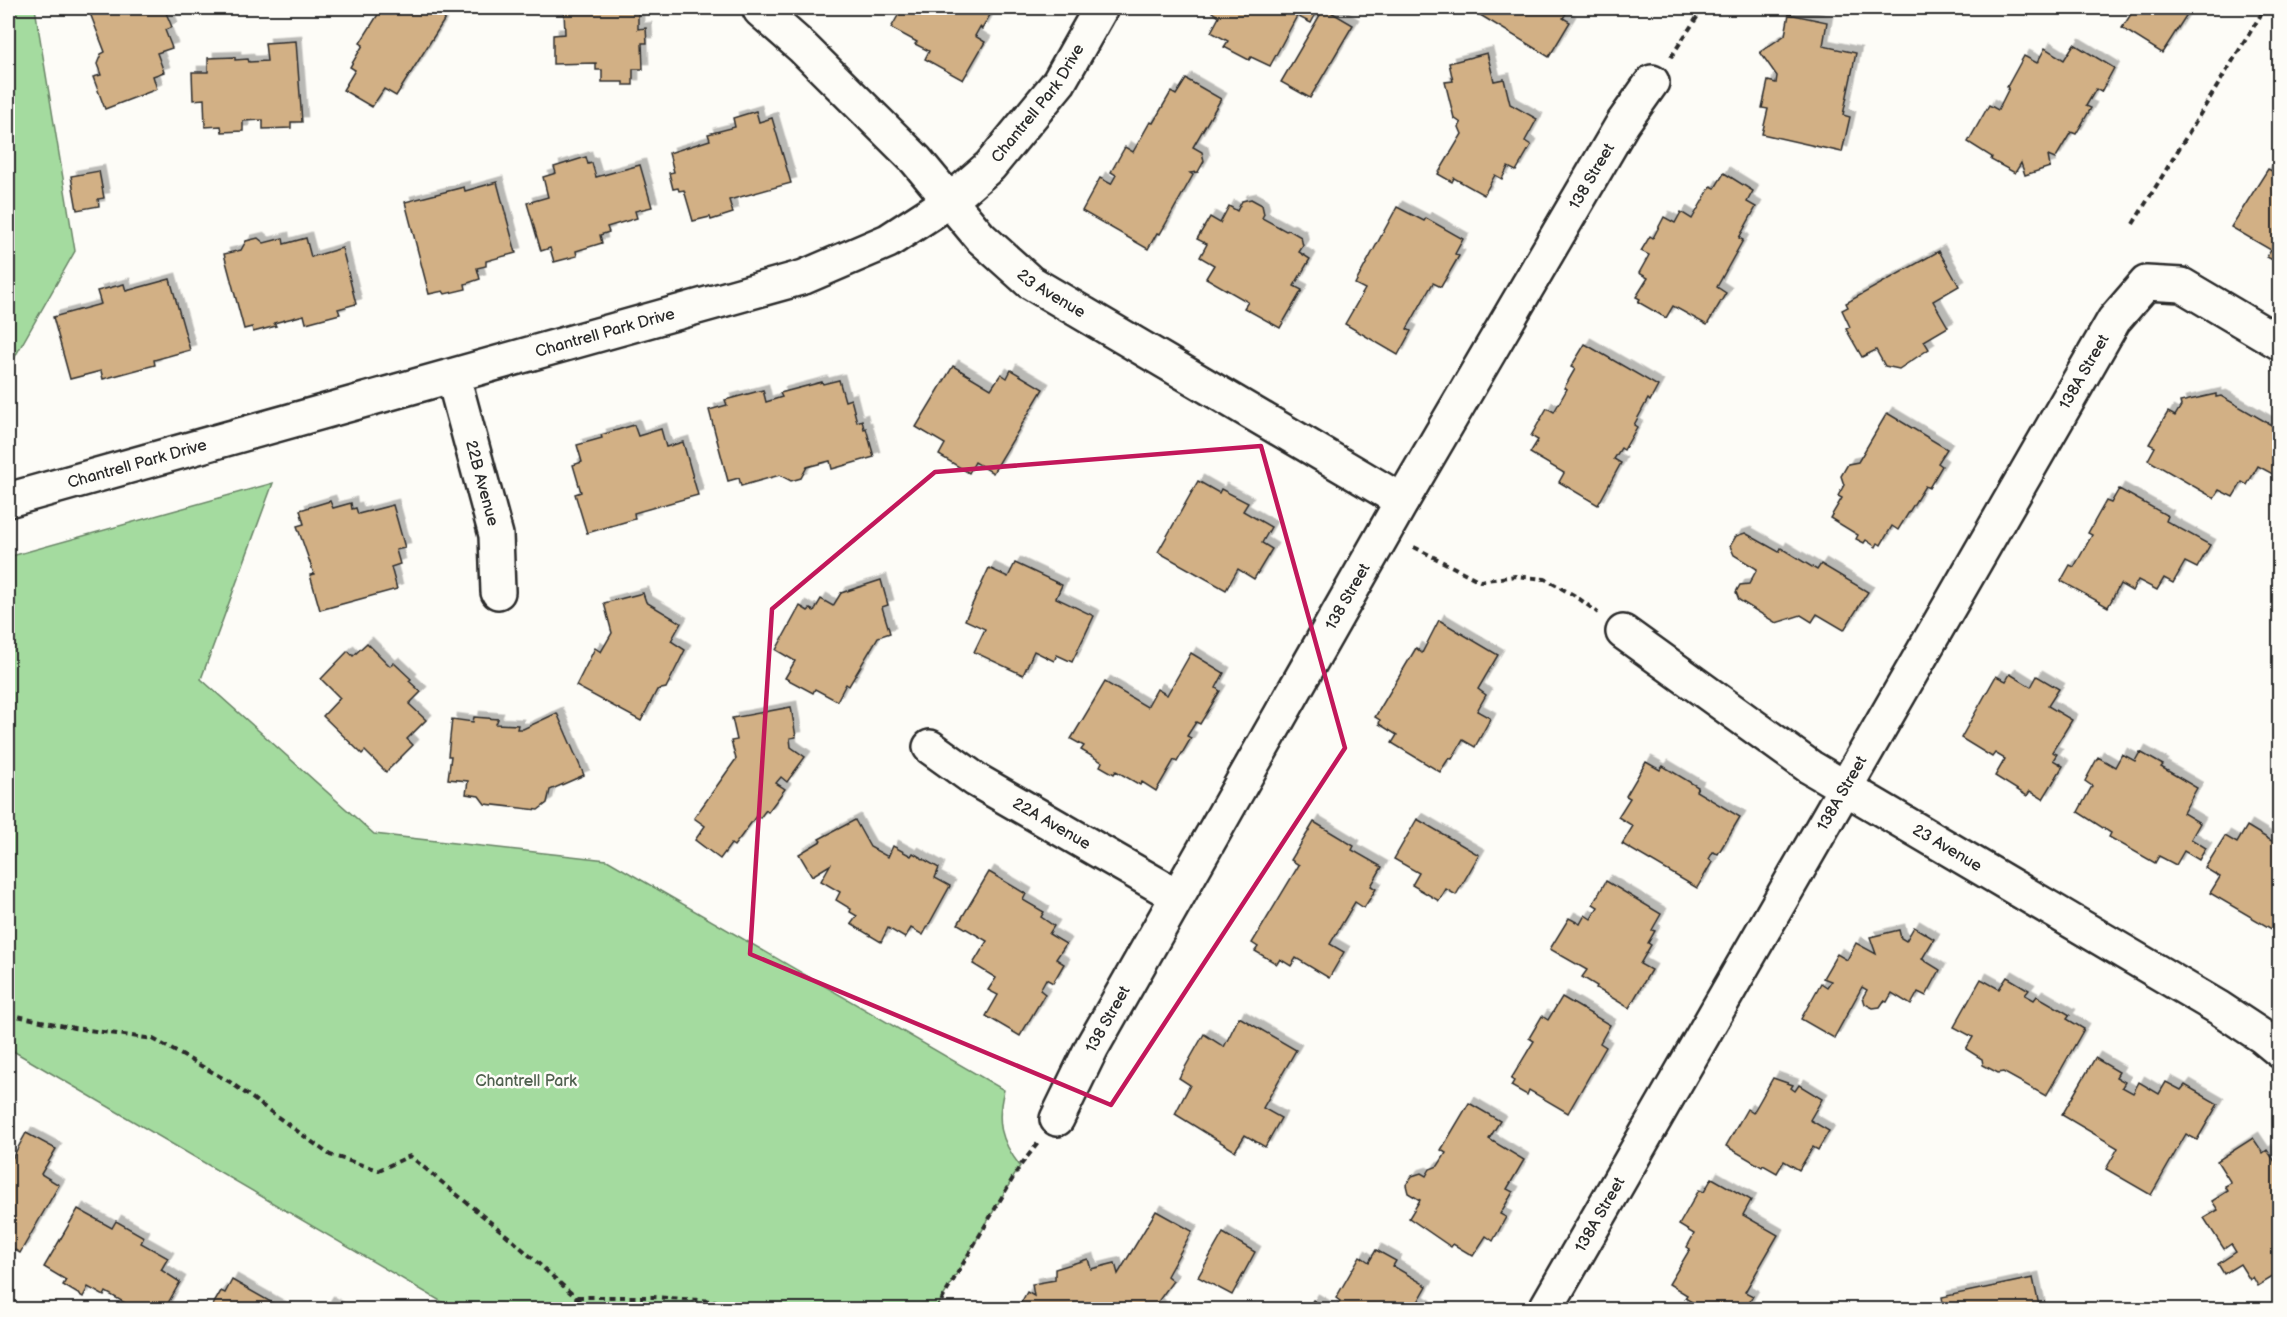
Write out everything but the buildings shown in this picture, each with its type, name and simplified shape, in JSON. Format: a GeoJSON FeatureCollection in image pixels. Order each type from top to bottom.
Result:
{"type":"FeatureCollection","features":[{"type":"Feature","properties":{"kind":"street","name":"Chantrell Park Drive"},"geometry":{"type":"LineString","coordinates":[[8,500],[804,278],[888,241],[951,200],[990,166],[1059,82],[1101,8]]}},
{"type":"Feature","properties":{"kind":"street","name":"23 Avenue"},"geometry":{"type":"LineString","coordinates":[[760,10],[802,47],[900,144],[951,200],[980,237],[1030,282],[1402,501]]}},
{"type":"Feature","properties":{"kind":"street","name":"138 Street"},"geometry":{"type":"LineString","coordinates":[[1057,1119],[1092,1047],[1402,501],[1623,123],[1652,82]]}},
{"type":"Feature","properties":{"kind":"street","name":"138A Street"},"geometry":{"type":"LineString","coordinates":[[1545,1310],[2114,320],[2146,282],[2182,285],[2280,342]]}},
{"type":"Feature","properties":{"kind":"street","name":"22B Avenue"},"geometry":{"type":"LineString","coordinates":[[453,376],[496,536],[498,592]]}},
{"type":"Feature","properties":{"kind":"street","name":"23 Avenue"},"geometry":{"type":"LineString","coordinates":[[1623,632],[1810,767],[2219,1008],[2280,1051]]}},
{"type":"Feature","properties":{"kind":"street","name":"22A Avenue"},"geometry":{"type":"LineString","coordinates":[[930,747],[976,780],[1177,896]]}},
{"type":"Feature","properties":{"kind":"path"},"geometry":{"type":"LineString","coordinates":[[1652,82],[1683,41],[1702,8]]}},
{"type":"Feature","properties":{"kind":"path"},"geometry":{"type":"LineString","coordinates":[[2133,224],[2265,8]]}},
{"type":"Feature","properties":{"kind":"path"},"geometry":{"type":"LineString","coordinates":[[1410,545],[1480,580],[1515,576],[1545,579],[1577,597],[1623,632]]}},
{"type":"Feature","properties":{"kind":"path"},"geometry":{"type":"LineString","coordinates":[[8,1014],[74,1028],[153,1039],[230,1082],[330,1155],[379,1170],[410,1156],[590,1310]]}},
{"type":"Feature","properties":{"kind":"path"},"geometry":{"type":"LineString","coordinates":[[936,1310],[1020,1166],[1057,1119]]}},
{"type":"Feature","properties":{"kind":"path"},"geometry":{"type":"LineString","coordinates":[[576,1297],[653,1297],[714,1301],[744,1310]]}},
{"type":"Feature","properties":{"kind":"highlighted area"},"geometry":{"type":"Polygon","coordinates":[[[1261,446],[1345,748],[1111,1105],[750,954],[772,609],[935,472],[1261,446]]]}},
{"type":"Feature","properties":{"kind":"green space"},"geometry":{"type":"Polygon","coordinates":[[[8,8],[35,8],[75,251],[8,369],[8,8]]]}},
{"type":"Feature","properties":{"kind":"green space","name":"Chantrell Park"},"geometry":{"type":"Polygon","coordinates":[[[273,483],[201,679],[374,834],[607,860],[1004,1090],[1000,1121],[1008,1148],[1020,1166],[936,1309],[454,1309],[8,1048],[8,557],[273,483]]]}}]}
